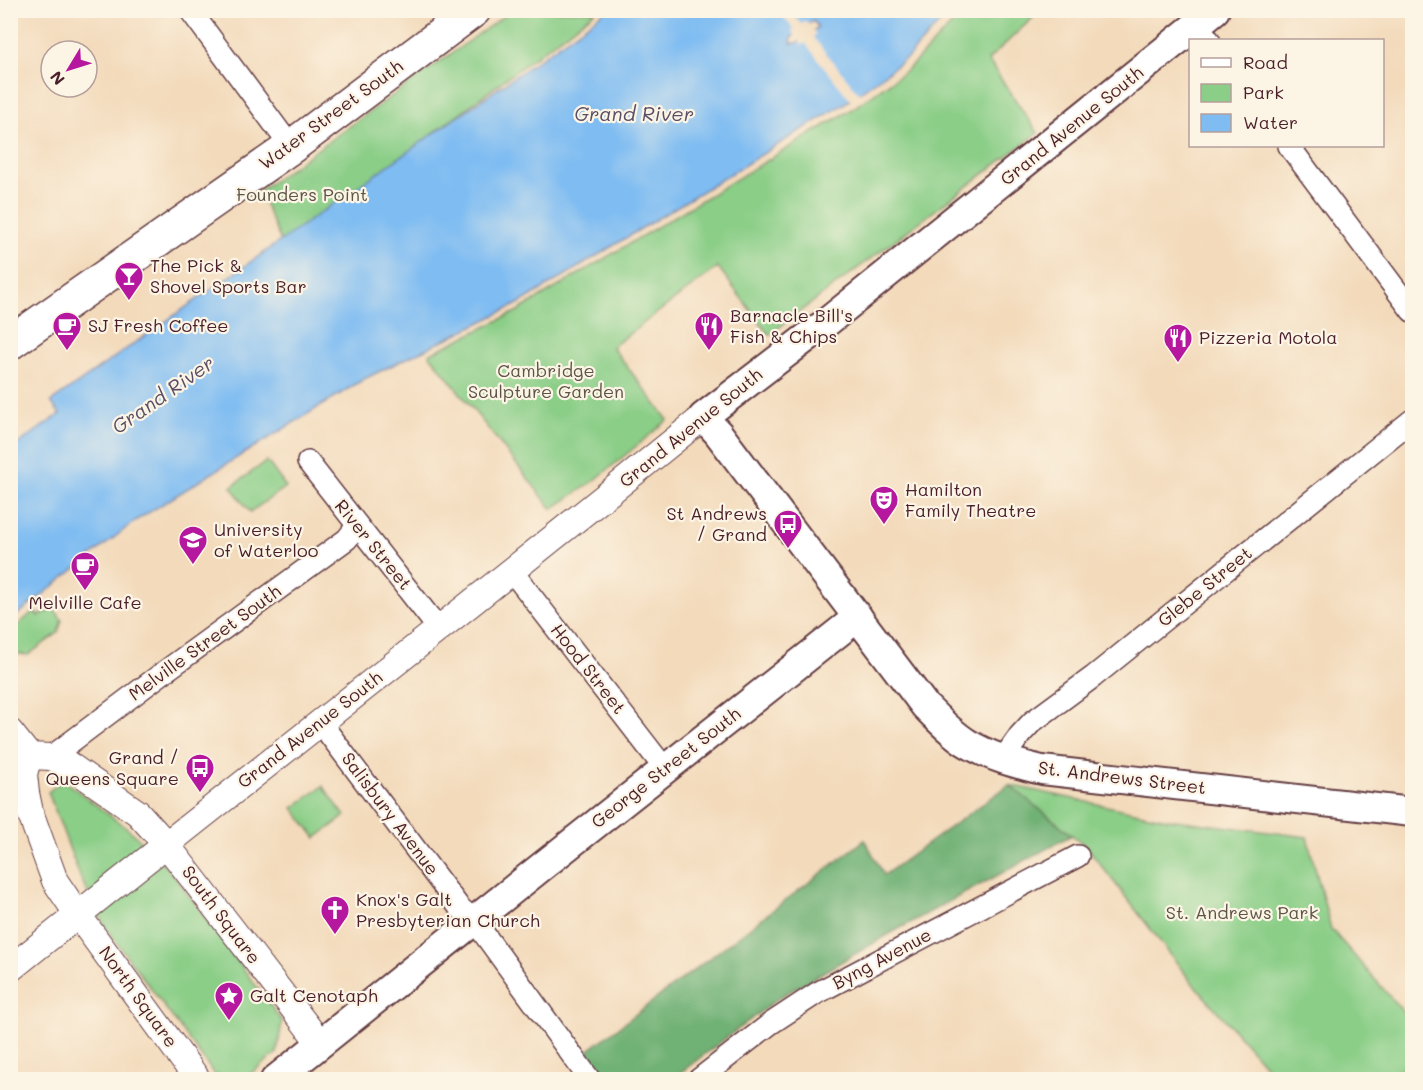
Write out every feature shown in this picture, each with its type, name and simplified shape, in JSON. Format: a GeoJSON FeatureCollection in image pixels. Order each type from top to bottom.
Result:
{"type":"FeatureCollection","features":[{"type":"Feature","properties":{"kind":"main road","name":"Water Street South"},"geometry":{"type":"LineString","coordinates":[[10,342],[291,147],[474,10]]}},
{"type":"Feature","properties":{"kind":"main road","name":"Grand Avenue South"},"geometry":{"type":"LineString","coordinates":[[1189,39],[1207,25]]}},
{"type":"Feature","properties":{"kind":"main road","name":"Grand Avenue South"},"geometry":{"type":"LineString","coordinates":[[704,417],[1189,39]]}},
{"type":"Feature","properties":{"kind":"main road","name":"St. Andrews Street"},"geometry":{"type":"LineString","coordinates":[[704,417],[919,698],[945,726],[965,742],[1003,759],[1042,770],[1413,812]]}},
{"type":"Feature","properties":{"kind":"main road","name":"George Street South"},"geometry":{"type":"LineString","coordinates":[[275,1080],[858,617]]}},
{"type":"Feature","properties":{"kind":"street"},"geometry":{"type":"LineString","coordinates":[[190,10],[291,147]]}},
{"type":"Feature","properties":{"kind":"street"},"geometry":{"type":"LineString","coordinates":[[1290,147],[1413,311]]}},
{"type":"Feature","properties":{"kind":"street","name":"Grand Avenue South"},"geometry":{"type":"LineString","coordinates":[[10,969],[704,417]]}},
{"type":"Feature","properties":{"kind":"street","name":"Glebe Street"},"geometry":{"type":"LineString","coordinates":[[1003,759],[1032,722],[1093,677],[1413,420]]}},
{"type":"Feature","properties":{"kind":"street","name":"River Street"},"geometry":{"type":"LineString","coordinates":[[308,462],[438,628]]}},
{"type":"Feature","properties":{"kind":"street","name":"Melville Street South"},"geometry":{"type":"LineString","coordinates":[[10,778],[170,668],[347,539],[357,526]]}},
{"type":"Feature","properties":{"kind":"street","name":"Hood Street"},"geometry":{"type":"LineString","coordinates":[[511,570],[665,769]]}},
{"type":"Feature","properties":{"kind":"street","name":"Salisbury Avenue"},"geometry":{"type":"LineString","coordinates":[[320,722],[459,907],[474,920],[590,1080]]}},
{"type":"Feature","properties":{"kind":"street"},"geometry":{"type":"LineString","coordinates":[[10,732],[40,757]]}},
{"type":"Feature","properties":{"kind":"street","name":"South Square"},"geometry":{"type":"LineString","coordinates":[[40,757],[69,765],[138,813],[166,844],[320,1043]]}},
{"type":"Feature","properties":{"kind":"street","name":"North Square"},"geometry":{"type":"LineString","coordinates":[[40,757],[24,774],[26,793],[30,812],[55,881],[198,1080]]}},
{"type":"Feature","properties":{"kind":"street","name":"Byng Avenue"},"geometry":{"type":"LineString","coordinates":[[698,1080],[770,1024],[817,993],[1078,856]]}},
{"type":"Feature","properties":{"kind":"green space","name":"Founders Point"},"geometry":{"type":"Polygon","coordinates":[[[511,11],[596,11],[283,246],[259,191],[511,11]]]}},
{"type":"Feature","properties":{"kind":"green space","name":"Cambridge Sculpture Garden"},"geometry":{"type":"Polygon","coordinates":[[[965,11],[1040,11],[988,60],[1038,133],[769,335],[718,267],[612,347],[668,420],[594,481],[552,509],[429,354],[516,312],[849,111],[907,70],[965,11]]]}},
{"type":"Feature","properties":{"kind":"green space"},"geometry":{"type":"Polygon","coordinates":[[[267,461],[286,487],[250,512],[231,487],[267,461]]]}},
{"type":"Feature","properties":{"kind":"green space"},"geometry":{"type":"Polygon","coordinates":[[[54,609],[62,620],[58,633],[28,655],[11,653],[11,631],[34,611],[38,616],[54,609]]]}},
{"type":"Feature","properties":{"kind":"green space"},"geometry":{"type":"Polygon","coordinates":[[[63,780],[133,833],[173,874],[282,1021],[277,1053],[245,1078],[215,1075],[106,928],[81,879],[48,792],[63,780]]]}},
{"type":"Feature","properties":{"kind":"green space","name":"St. Andrews Park"},"geometry":{"type":"Polygon","coordinates":[[[1009,785],[1167,819],[1307,837],[1331,929],[1412,1022],[1412,1059],[1388,1079],[1277,1079],[1190,980],[1087,847],[1009,785]]]}},
{"type":"Feature","properties":{"kind":"green space"},"geometry":{"type":"Polygon","coordinates":[[[1009,785],[1072,835],[893,932],[780,997],[672,1079],[610,1079],[586,1052],[865,840],[884,875],[1009,785]]]}},
{"type":"Feature","properties":{"kind":"green space"},"geometry":{"type":"Polygon","coordinates":[[[323,786],[345,816],[316,838],[293,808],[323,786]]]}},
{"type":"Feature","properties":{"kind":"water","name":"Grand River"},"geometry":{"type":"Polygon","coordinates":[[[607,10],[951,11],[908,57],[844,104],[520,303],[364,379],[135,521],[11,620],[11,449],[60,414],[51,402],[607,10]],[[813,20],[792,37],[791,43],[797,43],[818,27],[813,20]]]}},
{"type":"Feature","properties":{"kind":"pier"},"geometry":{"type":"Polygon","coordinates":[[[779,11],[790,11],[801,24],[806,21],[810,26],[796,37],[792,31],[794,29],[779,11]]]}},
{"type":"Feature","properties":{"kind":"pier"},"geometry":{"type":"Polygon","coordinates":[[[812,28],[816,34],[813,37],[861,96],[852,102],[805,43],[802,45],[798,39],[812,28]]]}},
{"type":"Feature","properties":{"kind":"place","name":"The Pick & Shovel Sports Bar"},"geometry":{"type":"Point","coordinates":[129,302]}},
{"type":"Feature","properties":{"kind":"place","name":"SJ Fresh Coffee"},"geometry":{"type":"Point","coordinates":[67,352]}},
{"type":"Feature","properties":{"kind":"place","name":"Barnacle Bill's Fish & Chips"},"geometry":{"type":"Point","coordinates":[709,352]}},
{"type":"Feature","properties":{"kind":"place","name":"Pizzeria Motola"},"geometry":{"type":"Point","coordinates":[1178,364]}},
{"type":"Feature","properties":{"kind":"place","name":"Hamilton Family Theatre"},"geometry":{"type":"Point","coordinates":[884,526]}},
{"type":"Feature","properties":{"kind":"place","name":"St Andrews / Grand"},"geometry":{"type":"Point","coordinates":[788,550]}},
{"type":"Feature","properties":{"kind":"place","name":"University of Waterloo"},"geometry":{"type":"Point","coordinates":[193,566]}},
{"type":"Feature","properties":{"kind":"place","name":"Melville Cafe"},"geometry":{"type":"Point","coordinates":[85,592]}},
{"type":"Feature","properties":{"kind":"place","name":"Grand / Queens Square"},"geometry":{"type":"Point","coordinates":[200,794]}},
{"type":"Feature","properties":{"kind":"place","name":"Knox's Galt Presbyterian Church"},"geometry":{"type":"Point","coordinates":[335,936]}},
{"type":"Feature","properties":{"kind":"place","name":"Galt Cenotaph"},"geometry":{"type":"Point","coordinates":[229,1022]}}]}
